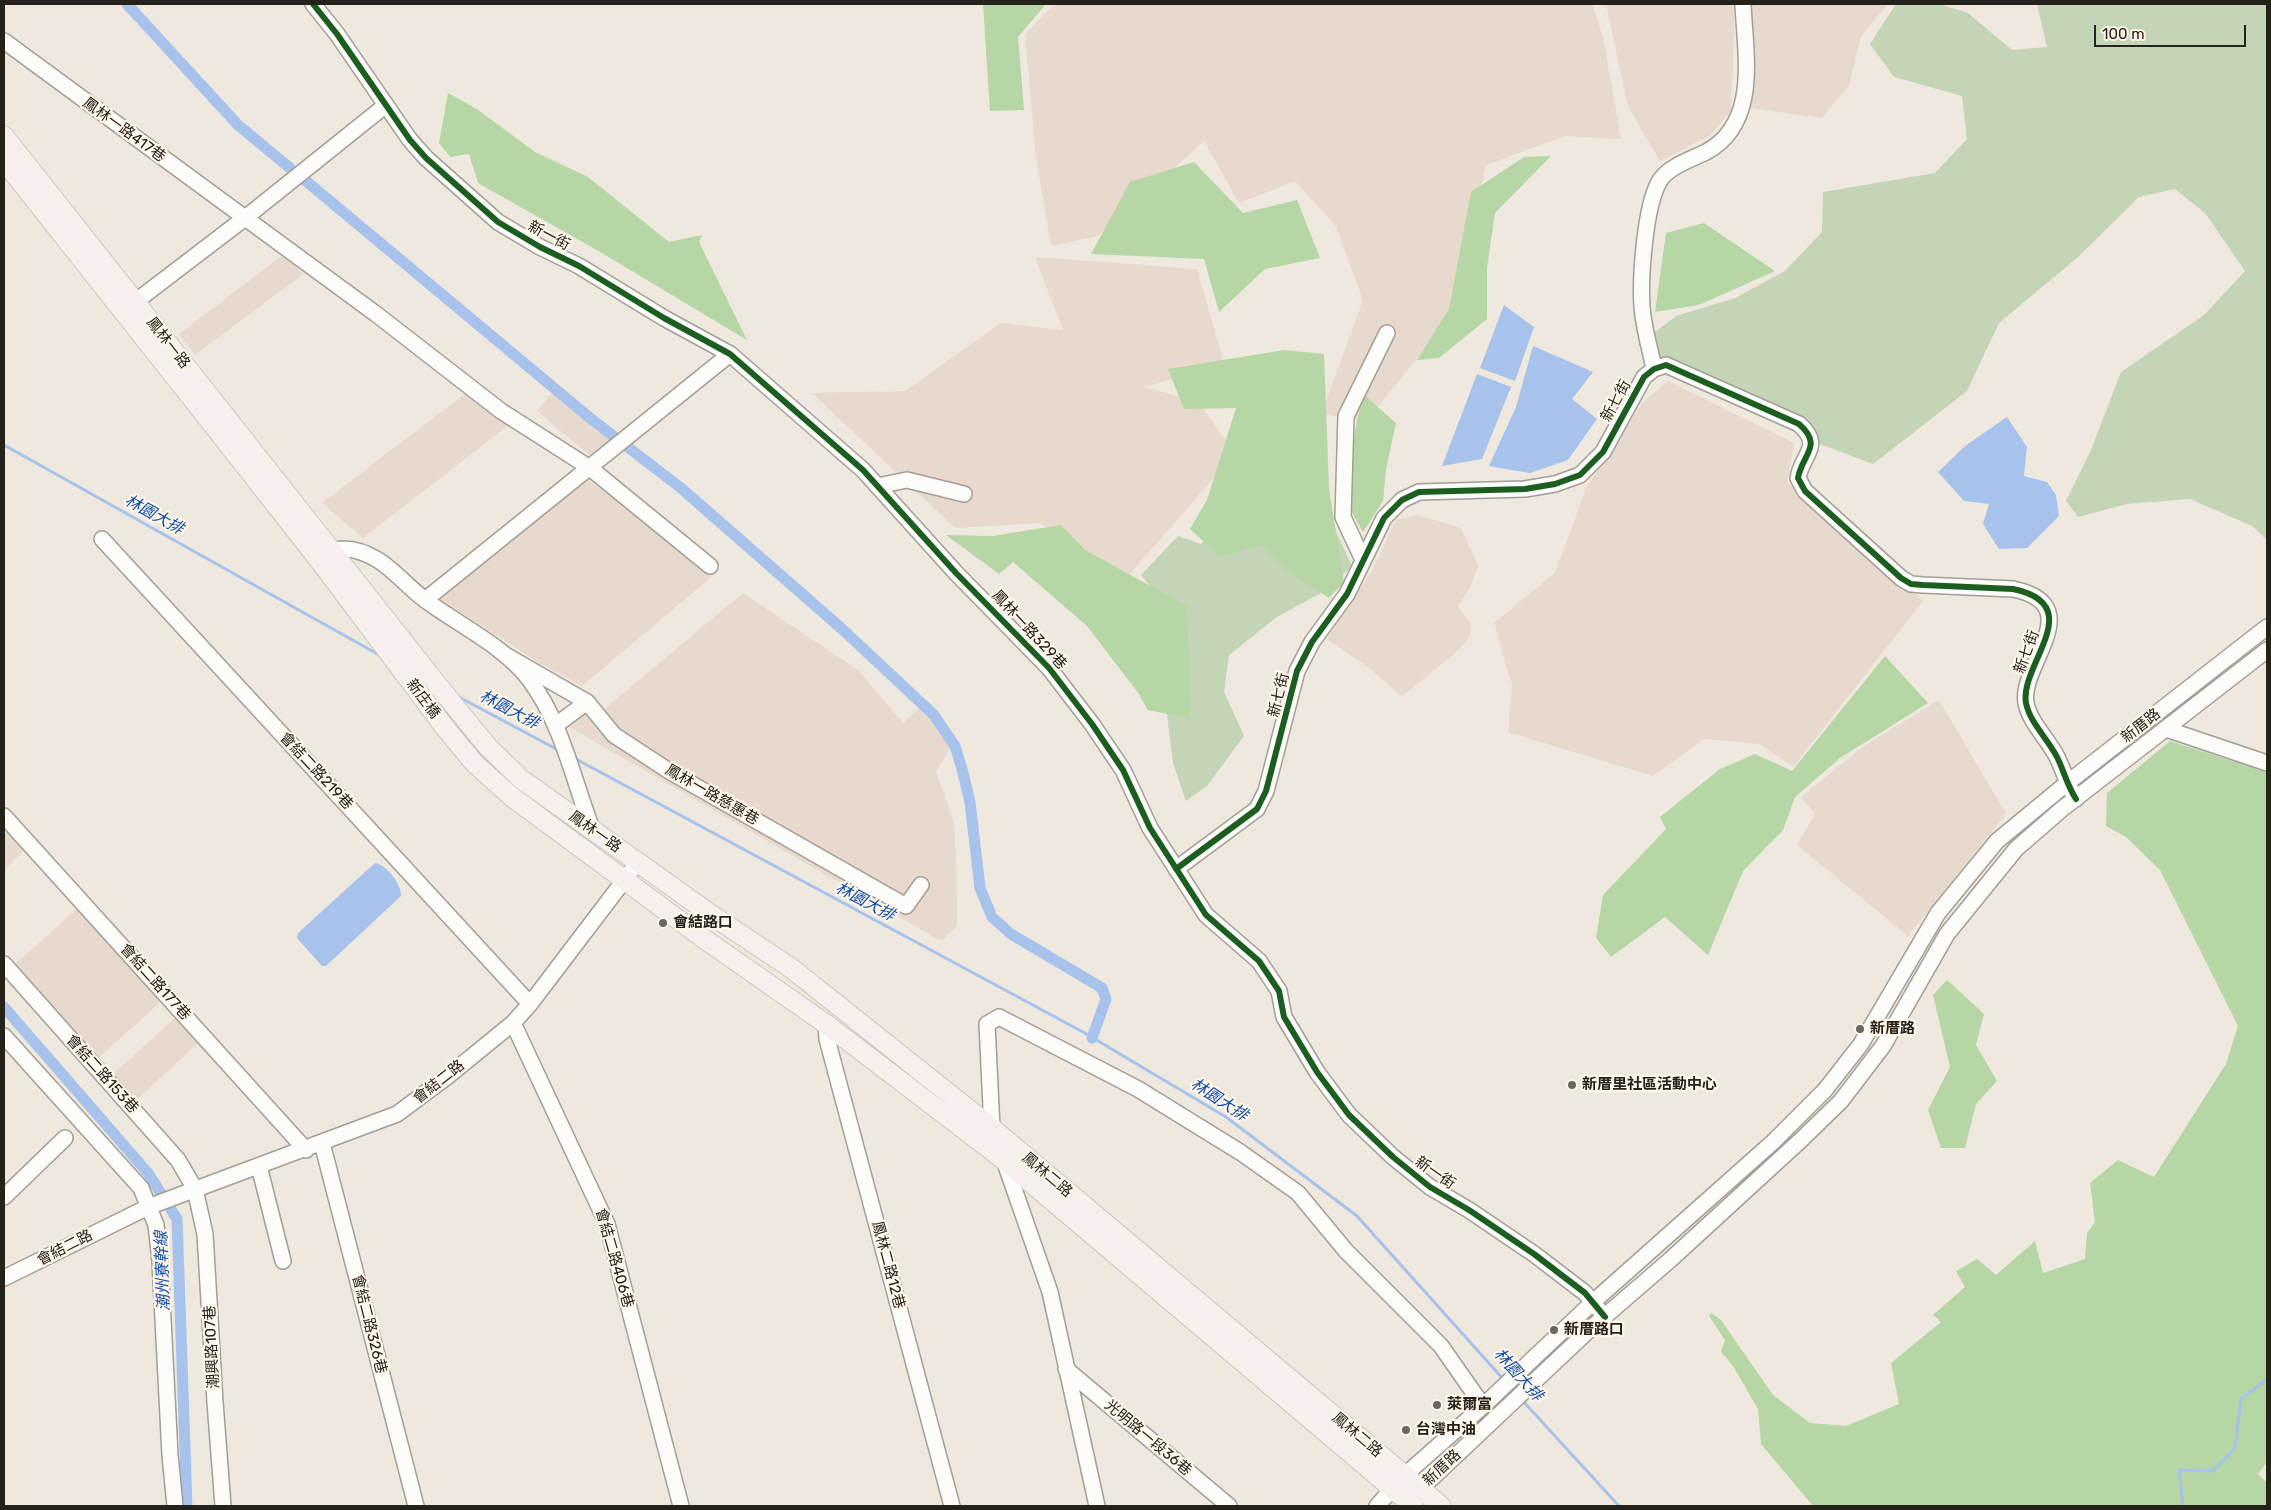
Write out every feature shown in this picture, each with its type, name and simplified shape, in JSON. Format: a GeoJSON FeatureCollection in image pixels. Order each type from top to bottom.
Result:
{"type":"FeatureCollection","features":[{"type":"Feature","properties":{"kind":"main road","name":"鳳林一路"},"geometry":{"type":"LineString","coordinates":[[4,136],[135,302],[325,555]]}},
{"type":"Feature","properties":{"kind":"main road","name":"鳳林一路"},"geometry":{"type":"LineString","coordinates":[[4,161],[325,555]]}},
{"type":"Feature","properties":{"kind":"main road","name":"新庄橋"},"geometry":{"type":"LineString","coordinates":[[325,555],[488,747],[521,779],[552,801]]}},
{"type":"Feature","properties":{"kind":"main road","name":"新庄橋"},"geometry":{"type":"LineString","coordinates":[[325,555],[446,729],[475,764],[512,798],[544,822]]}},
{"type":"Feature","properties":{"kind":"main road","name":"鳳林一路"},"geometry":{"type":"LineString","coordinates":[[552,801],[638,862]]}},
{"type":"Feature","properties":{"kind":"main road","name":"鳳林一路"},"geometry":{"type":"LineString","coordinates":[[544,822],[624,880]]}},
{"type":"Feature","properties":{"kind":"main road","name":"鳳林二路"},"geometry":{"type":"LineString","coordinates":[[638,862],[716,918],[791,968],[992,1128],[1399,1482],[1411,1501],[1441,1506]]}},
{"type":"Feature","properties":{"kind":"main road","name":"鳳林二路"},"geometry":{"type":"LineString","coordinates":[[624,880],[826,1024],[1004,1160],[1399,1482]]}},
{"type":"Feature","properties":{"kind":"street"},"geometry":{"type":"LineString","coordinates":[[135,302],[245,218],[386,105],[337,34],[313,4]]}},
{"type":"Feature","properties":{"kind":"street"},"geometry":{"type":"LineString","coordinates":[[1654,369],[1642,307],[1642,277],[1650,206],[1659,181],[1672,169],[1718,145],[1736,125],[1746,93],[1743,4]]}},
{"type":"Feature","properties":{"kind":"street","name":"鳳林一路417巷"},"geometry":{"type":"LineString","coordinates":[[4,41],[376,314],[502,411],[590,468],[710,566]]}},
{"type":"Feature","properties":{"kind":"street","name":"新一街"},"geometry":{"type":"LineString","coordinates":[[386,105],[410,140],[426,158],[498,222],[540,247],[579,266],[664,318],[730,354]]}},
{"type":"Feature","properties":{"kind":"street"},"geometry":{"type":"LineString","coordinates":[[1363,560],[1343,517],[1346,416],[1387,334]]}},
{"type":"Feature","properties":{"kind":"street"},"geometry":{"type":"LineString","coordinates":[[425,600],[730,354]]}},
{"type":"Feature","properties":{"kind":"street","name":"鳳林一路329巷"},"geometry":{"type":"LineString","coordinates":[[730,354],[863,470],[956,573],[1049,668],[1123,770],[1150,828],[1206,915],[1259,961],[1279,991],[1284,1017]]}},
{"type":"Feature","properties":{"kind":"street","name":"新七街"},"geometry":{"type":"LineString","coordinates":[[1176,869],[1257,809],[1266,792],[1297,671],[1312,642],[1348,594],[1384,518],[1402,500],[1419,492],[1525,489],[1555,484],[1580,475],[1603,452],[1644,377],[1654,369],[1666,365],[1677,368],[1799,424],[1810,436],[1811,443],[1811,450],[1798,478],[1805,491],[1901,578],[1911,584],[2013,589],[2026,592],[2044,606],[2049,616],[2050,628],[2027,690],[2026,702],[2029,712],[2057,757],[2066,784],[2076,799]]}},
{"type":"Feature","properties":{"kind":"street"},"geometry":{"type":"LineString","coordinates":[[877,486],[907,480],[964,494]]}},
{"type":"Feature","properties":{"kind":"street","name":"會結二路219巷"},"geometry":{"type":"LineString","coordinates":[[102,539],[530,1004]]}},
{"type":"Feature","properties":{"kind":"street"},"geometry":{"type":"LineString","coordinates":[[325,555],[340,548],[356,550],[378,560],[425,600],[507,656],[529,679],[556,725],[592,829]]}},
{"type":"Feature","properties":{"kind":"street","name":"新厝路"},"geometry":{"type":"LineString","coordinates":[[1377,1506],[1399,1482],[1593,1302],[1773,1142],[1825,1090],[1861,1044],[1938,913],[1997,841],[2066,784],[2267,628]]}},
{"type":"Feature","properties":{"kind":"street","name":"新厝路"},"geometry":{"type":"LineString","coordinates":[[1411,1501],[1546,1371],[1802,1140],[1841,1100],[1883,1046],[1948,934],[2016,849],[2076,799],[2267,650]]}},
{"type":"Feature","properties":{"kind":"street","name":"鳳林一路慈惠巷"},"geometry":{"type":"LineString","coordinates":[[507,656],[587,702],[614,735],[669,771],[906,906],[921,884]]}},
{"type":"Feature","properties":{"kind":"street"},"geometry":{"type":"LineString","coordinates":[[556,725],[587,702]]}},
{"type":"Feature","properties":{"kind":"street"},"geometry":{"type":"LineString","coordinates":[[2166,729],[2267,763]]}},
{"type":"Feature","properties":{"kind":"street"},"geometry":{"type":"LineString","coordinates":[[2128,736],[2138,750]]}},
{"type":"Feature","properties":{"kind":"street","name":"會結二路177巷"},"geometry":{"type":"LineString","coordinates":[[4,816],[306,1150]]}},
{"type":"Feature","properties":{"kind":"street","name":"會結二路"},"geometry":{"type":"LineString","coordinates":[[4,1278],[150,1206],[306,1150],[397,1114],[448,1076],[513,1022],[530,1004],[638,862]]}},
{"type":"Feature","properties":{"kind":"street","name":"會結二路153巷"},"geometry":{"type":"LineString","coordinates":[[4,964],[178,1160],[192,1190]]}},
{"type":"Feature","properties":{"kind":"street"},"geometry":{"type":"LineString","coordinates":[[992,1128],[988,1024],[999,1017],[1138,1089],[1240,1152],[1298,1193],[1346,1251],[1441,1346],[1484,1404]]}},
{"type":"Feature","properties":{"kind":"street","name":"新一街"},"geometry":{"type":"LineString","coordinates":[[1284,1017],[1317,1072],[1349,1115],[1393,1157],[1430,1188],[1469,1210],[1534,1254],[1585,1293],[1605,1317]]}},
{"type":"Feature","properties":{"kind":"street","name":"會結二路406巷"},"geometry":{"type":"LineString","coordinates":[[513,1022],[607,1224],[680,1506]]}},
{"type":"Feature","properties":{"kind":"street","name":"鳳林二路12巷"},"geometry":{"type":"LineString","coordinates":[[826,1024],[827,1039],[952,1506]]}},
{"type":"Feature","properties":{"kind":"street"},"geometry":{"type":"LineString","coordinates":[[4,1036],[141,1188],[150,1206],[156,1225],[158,1242],[170,1455],[175,1506]]}},
{"type":"Feature","properties":{"kind":"street"},"geometry":{"type":"LineString","coordinates":[[4,1197],[65,1138]]}},
{"type":"Feature","properties":{"kind":"street","name":"會結二路326巷"},"geometry":{"type":"LineString","coordinates":[[322,1143],[416,1506]]}},
{"type":"Feature","properties":{"kind":"street"},"geometry":{"type":"LineString","coordinates":[[1004,1160],[1050,1292],[1097,1506]]}},
{"type":"Feature","properties":{"kind":"street"},"geometry":{"type":"LineString","coordinates":[[259,1166],[283,1261]]}},
{"type":"Feature","properties":{"kind":"street","name":"潮興路107巷"},"geometry":{"type":"LineString","coordinates":[[192,1190],[203,1217],[206,1244],[223,1506]]}},
{"type":"Feature","properties":{"kind":"street","name":"光明路一段36巷"},"geometry":{"type":"LineString","coordinates":[[1066,1369],[1229,1506]]}},
{"type":"Feature","properties":{"kind":"shaded area"},"geometry":{"type":"Polygon","coordinates":[[[1055,4],[1592,4],[1603,36],[1621,139],[1565,136],[1486,165],[1457,310],[1366,421],[1321,414],[1363,301],[1336,226],[1295,181],[1239,203],[1204,141],[1098,236],[1051,246],[1036,157],[1025,34],[1055,4]]]}},
{"type":"Feature","properties":{"kind":"shaded area"},"geometry":{"type":"Polygon","coordinates":[[[1606,4],[1735,4],[1731,110],[1711,135],[1660,161],[1628,106],[1606,4]]]}},
{"type":"Feature","properties":{"kind":"shaded area"},"geometry":{"type":"Polygon","coordinates":[[[1751,4],[1888,4],[1861,36],[1849,85],[1822,118],[1750,108],[1751,4]]]}},
{"type":"Feature","properties":{"kind":"shaded area"},"geometry":{"type":"Polygon","coordinates":[[[286,253],[302,275],[195,355],[179,334],[286,253]]]}},
{"type":"Feature","properties":{"kind":"shaded area"},"geometry":{"type":"Polygon","coordinates":[[[1035,257],[1197,269],[1224,363],[1144,387],[1199,402],[1235,454],[1121,584],[1040,523],[955,528],[812,393],[905,391],[1001,323],[1063,330],[1035,257]]]}},
{"type":"Feature","properties":{"kind":"shaded area"},"geometry":{"type":"Polygon","coordinates":[[[1668,381],[1794,443],[1787,482],[1923,601],[1793,767],[1760,744],[1704,739],[1653,776],[1508,732],[1512,686],[1494,623],[1555,573],[1586,488],[1643,402],[1668,381]]]}},
{"type":"Feature","properties":{"kind":"shaded area"},"geometry":{"type":"Polygon","coordinates":[[[558,386],[616,435],[592,457],[537,411],[558,386]]]}},
{"type":"Feature","properties":{"kind":"shaded area"},"geometry":{"type":"Polygon","coordinates":[[[470,390],[510,424],[363,538],[322,503],[470,390]]]}},
{"type":"Feature","properties":{"kind":"shaded area"},"geometry":{"type":"Polygon","coordinates":[[[581,475],[716,573],[582,686],[538,662],[431,593],[581,475]]]}},
{"type":"Feature","properties":{"kind":"shaded area"},"geometry":{"type":"Polygon","coordinates":[[[1417,515],[1461,528],[1478,566],[1470,587],[1458,606],[1471,624],[1470,637],[1453,655],[1402,696],[1368,667],[1327,639],[1372,571],[1396,520],[1417,515]]]}},
{"type":"Feature","properties":{"kind":"shaded area"},"geometry":{"type":"Polygon","coordinates":[[[743,593],[858,670],[903,723],[925,703],[955,739],[936,772],[954,822],[956,860],[957,926],[941,941],[564,724],[578,709],[595,717],[743,593]]]}},
{"type":"Feature","properties":{"kind":"shaded area"},"geometry":{"type":"Polygon","coordinates":[[[1939,700],[2006,814],[1908,936],[1797,845],[1815,814],[1801,797],[1864,746],[1939,700]]]}},
{"type":"Feature","properties":{"kind":"shaded area"},"geometry":{"type":"Polygon","coordinates":[[[9,830],[26,848],[4,870],[4,834],[9,830]]]}},
{"type":"Feature","properties":{"kind":"shaded area"},"geometry":{"type":"Polygon","coordinates":[[[80,906],[164,999],[98,1058],[72,1028],[66,1032],[10,969],[80,906]]]}},
{"type":"Feature","properties":{"kind":"shaded area"},"geometry":{"type":"Polygon","coordinates":[[[177,1016],[200,1041],[132,1104],[108,1079],[177,1016]]]}},
{"type":"Feature","properties":{"kind":"green space"},"geometry":{"type":"Polygon","coordinates":[[[983,4],[1046,4],[1018,37],[1024,110],[990,111],[983,4]]]}},
{"type":"Feature","properties":{"kind":"green space"},"geometry":{"type":"Polygon","coordinates":[[[1896,4],[1939,4],[1968,13],[2012,50],[2047,47],[2037,4],[2267,4],[2267,540],[2252,526],[2190,499],[2127,504],[2078,517],[2066,501],[2091,450],[2121,372],[2204,315],[2245,271],[2205,213],[2175,189],[2139,197],[2077,258],[1999,323],[1967,391],[1873,464],[1809,440],[1768,405],[1750,411],[1705,386],[1681,377],[1638,345],[1676,316],[1735,298],[1785,271],[1822,232],[1823,192],[1935,173],[1967,139],[1962,96],[1894,77],[1870,44],[1896,4]]]}},
{"type":"Feature","properties":{"kind":"green space"},"geometry":{"type":"Polygon","coordinates":[[[448,93],[477,109],[535,152],[588,177],[669,242],[702,235],[699,242],[747,340],[602,253],[478,183],[469,154],[450,157],[439,143],[448,93]]]}},
{"type":"Feature","properties":{"kind":"green space"},"geometry":{"type":"Polygon","coordinates":[[[1551,156],[1495,213],[1487,268],[1487,319],[1439,358],[1417,360],[1449,309],[1471,192],[1524,157],[1551,156]]]}},
{"type":"Feature","properties":{"kind":"green space"},"geometry":{"type":"Polygon","coordinates":[[[1194,162],[1243,213],[1297,200],[1320,258],[1265,269],[1219,312],[1204,259],[1091,254],[1130,182],[1194,162]]]}},
{"type":"Feature","properties":{"kind":"green space"},"geometry":{"type":"Polygon","coordinates":[[[1704,223],[1775,271],[1699,305],[1655,312],[1666,233],[1704,223]]]}},
{"type":"Feature","properties":{"kind":"green space"},"geometry":{"type":"Polygon","coordinates":[[[1284,350],[1324,354],[1329,489],[1344,582],[1329,598],[1286,570],[1261,545],[1220,557],[1190,529],[1207,500],[1236,408],[1184,409],[1168,369],[1284,350]]]}},
{"type":"Feature","properties":{"kind":"green space"},"geometry":{"type":"Polygon","coordinates":[[[1363,394],[1396,423],[1386,469],[1383,501],[1363,532],[1352,513],[1350,455],[1363,394]]]}},
{"type":"Feature","properties":{"kind":"green space"},"geometry":{"type":"Polygon","coordinates":[[[1237,504],[1325,509],[1352,566],[1328,589],[1277,617],[1229,655],[1224,692],[1244,736],[1207,786],[1186,801],[1173,763],[1161,667],[1188,632],[1141,575],[1178,536],[1201,544],[1237,504]]]}},
{"type":"Feature","properties":{"kind":"green space"},"geometry":{"type":"Polygon","coordinates":[[[1061,525],[1085,550],[1187,606],[1191,719],[1148,710],[1139,694],[1087,626],[1013,562],[999,574],[946,535],[993,536],[1061,525]]]}},
{"type":"Feature","properties":{"kind":"green space"},"geometry":{"type":"Polygon","coordinates":[[[1885,656],[1928,703],[1840,758],[1795,797],[1783,830],[1743,871],[1708,955],[1665,917],[1611,957],[1596,938],[1603,895],[1666,829],[1660,817],[1720,769],[1755,754],[1792,771],[1885,656]]]}},
{"type":"Feature","properties":{"kind":"green space"},"geometry":{"type":"Polygon","coordinates":[[[2170,741],[2267,772],[2267,1462],[2258,1474],[2267,1483],[2267,1506],[1813,1506],[1761,1444],[1758,1409],[1733,1366],[1721,1352],[1725,1340],[1709,1316],[1711,1313],[1721,1320],[1773,1395],[1810,1423],[1846,1426],[1899,1404],[1891,1363],[1941,1322],[1933,1315],[1965,1287],[1956,1271],[1977,1259],[1996,1275],[2035,1241],[2043,1273],[2085,1259],[2087,1233],[2095,1222],[2090,1183],[2118,1160],[2154,1177],[2226,1064],[2238,1026],[2160,870],[2126,837],[2106,826],[2107,793],[2170,741]]]}},
{"type":"Feature","properties":{"kind":"green space"},"geometry":{"type":"Polygon","coordinates":[[[1947,980],[1984,1014],[1976,1045],[1997,1081],[1976,1104],[1965,1148],[1941,1148],[1928,1110],[1950,1067],[1933,995],[1947,980]]]}},
{"type":"Feature","properties":{"kind":"water"},"geometry":{"type":"Polygon","coordinates":[[[1504,305],[1534,327],[1515,381],[1480,368],[1504,305]]]}},
{"type":"Feature","properties":{"kind":"water"},"geometry":{"type":"Polygon","coordinates":[[[1533,346],[1593,372],[1572,399],[1597,419],[1568,460],[1530,473],[1489,466],[1516,407],[1533,346]]]}},
{"type":"Feature","properties":{"kind":"water"},"geometry":{"type":"Polygon","coordinates":[[[1477,374],[1511,387],[1482,459],[1442,466],[1477,374]]]}},
{"type":"Feature","properties":{"kind":"water"},"geometry":{"type":"Polygon","coordinates":[[[2007,417],[2027,447],[2024,476],[2047,482],[2056,495],[2059,516],[2027,548],[1999,549],[1983,524],[1989,504],[1964,501],[1938,472],[1965,446],[2007,417]]]}},
{"type":"Feature","properties":{"kind":"water"},"geometry":{"type":"Polygon","coordinates":[[[375,863],[384,867],[393,876],[399,886],[401,896],[326,966],[322,966],[297,938],[298,933],[375,863]]]}},
{"type":"Feature","properties":{"kind":"waterway"},"geometry":{"type":"LineString","coordinates":[[127,4],[238,125],[290,168]]}},
{"type":"Feature","properties":{"kind":"waterway"},"geometry":{"type":"LineString","coordinates":[[300,176],[590,418],[681,488],[841,628],[934,715],[955,746],[962,769],[970,802],[980,888],[992,917],[1011,934],[1102,988],[1106,999],[1092,1038]]}},
{"type":"Feature","properties":{"kind":"waterway","name":"林園大排"},"geometry":{"type":"LineString","coordinates":[[4,445],[381,656]]}},
{"type":"Feature","properties":{"kind":"waterway","name":"林園大排"},"geometry":{"type":"LineString","coordinates":[[457,696],[560,751]]}},
{"type":"Feature","properties":{"kind":"waterway","name":"林園大排"},"geometry":{"type":"LineString","coordinates":[[574,758],[1083,1032],[1226,1117],[1357,1216],[1504,1380]]}},
{"type":"Feature","properties":{"kind":"waterway","name":"潮州寮幹線"},"geometry":{"type":"LineString","coordinates":[[4,1007],[148,1173],[177,1219],[187,1506]]}},
{"type":"Feature","properties":{"kind":"waterway"},"geometry":{"type":"LineString","coordinates":[[2183,1506],[2179,1470],[2213,1471],[2235,1448],[2241,1399],[2267,1379]]}},
{"type":"Feature","properties":{"kind":"waterway","name":"林園大排"},"geometry":{"type":"LineString","coordinates":[[1522,1400],[1619,1506]]}},
{"type":"Feature","properties":{"kind":"cycle path"},"geometry":{"type":"LineString","coordinates":[[313,4],[337,34],[410,140],[426,158],[498,222],[540,247],[579,266],[664,318],[730,354],[863,470],[956,573],[1049,668],[1092,724],[1123,770],[1150,828],[1206,915],[1259,961],[1279,991],[1284,1017],[1317,1072],[1349,1115],[1393,1157],[1430,1187],[1469,1210],[1534,1254],[1585,1293],[1605,1317]]}},
{"type":"Feature","properties":{"kind":"cycle path"},"geometry":{"type":"LineString","coordinates":[[1176,869],[1257,809],[1266,791],[1297,671],[1312,642],[1347,594],[1384,518],[1402,500],[1419,492],[1525,489],[1555,484],[1580,475],[1603,452],[1644,377],[1654,369],[1666,365],[1799,424],[1810,438],[1811,444],[1798,478],[1805,491],[1901,578],[1911,584],[2013,589],[2035,597],[2047,608],[2049,622],[2046,638],[2032,671],[2027,688],[2026,703],[2035,724],[2057,757],[2076,799]]}},
{"type":"Feature","properties":{"kind":"place","name":"會結路口"},"geometry":{"type":"Point","coordinates":[663,923]}},
{"type":"Feature","properties":{"kind":"place","name":"新厝路"},"geometry":{"type":"Point","coordinates":[1860,1029]}},
{"type":"Feature","properties":{"kind":"place","name":"新厝里社區活動中心"},"geometry":{"type":"Point","coordinates":[1572,1085]}},
{"type":"Feature","properties":{"kind":"place","name":"新厝路口"},"geometry":{"type":"Point","coordinates":[1554,1330]}},
{"type":"Feature","properties":{"kind":"place","name":"萊爾富"},"geometry":{"type":"Point","coordinates":[1437,1405]}},
{"type":"Feature","properties":{"kind":"place","name":"台灣中油"},"geometry":{"type":"Point","coordinates":[1406,1430]}}]}
